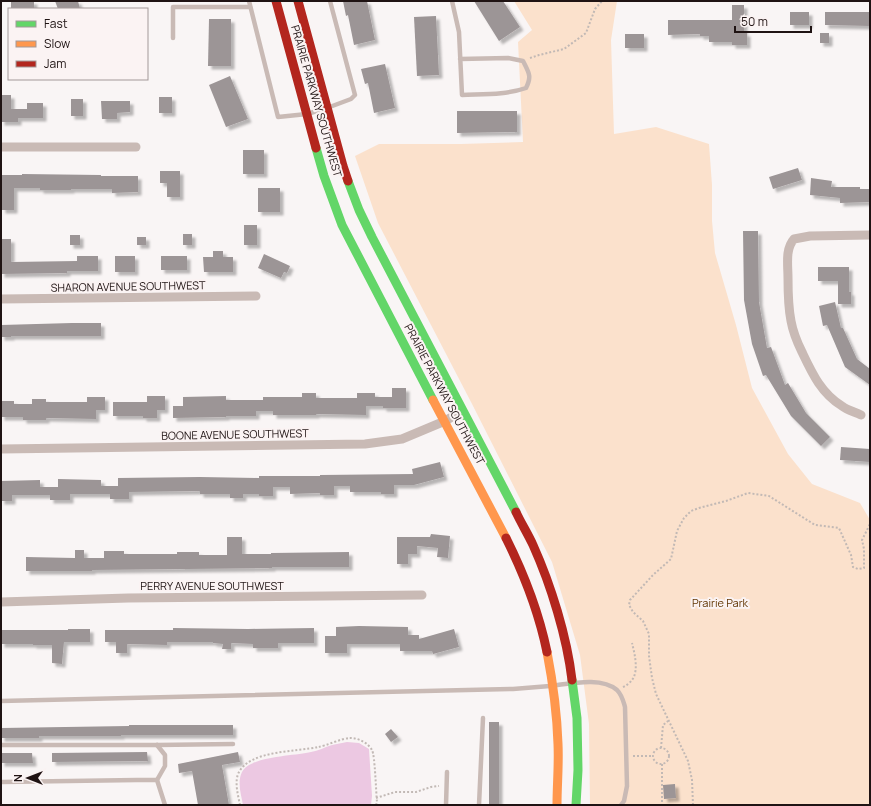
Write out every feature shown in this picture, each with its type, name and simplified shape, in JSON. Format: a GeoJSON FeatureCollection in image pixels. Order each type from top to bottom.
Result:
{"type":"FeatureCollection","features":[{"type":"Feature","properties":{"kind":"street","name":"PRAIRIE PARKWAY SOUTHWEST"},"geometry":{"type":"LineString","coordinates":[[276,1],[324,176],[342,225],[513,552],[531,595],[543,633],[553,685],[558,745],[557,805]]}},
{"type":"Feature","properties":{"kind":"street","name":"PRAIRIE PARKWAY SOUTHWEST"},"geometry":{"type":"LineString","coordinates":[[298,1],[343,166],[359,210],[462,411],[533,545],[546,578],[557,610],[566,644],[573,682],[577,718],[578,770],[576,805]]}},
{"type":"Feature","properties":{"kind":"street"},"geometry":{"type":"LineString","coordinates":[[1,147],[136,146]]}},
{"type":"Feature","properties":{"kind":"street"},"geometry":{"type":"LineString","coordinates":[[861,415],[842,407],[820,386],[811,372],[797,342],[791,322],[788,300],[788,253],[790,243],[794,239],[810,236],[870,235]]}},
{"type":"Feature","properties":{"kind":"street","name":"SHARON AVENUE SOUTHWEST"},"geometry":{"type":"LineString","coordinates":[[1,299],[256,296]]}},
{"type":"Feature","properties":{"kind":"street","name":"BOONE AVENUE SOUTHWEST"},"geometry":{"type":"LineString","coordinates":[[1,449],[365,444],[402,439],[445,421],[462,411]]}},
{"type":"Feature","properties":{"kind":"street","name":"PERRY AVENUE SOUTHWEST"},"geometry":{"type":"LineString","coordinates":[[1,602],[128,598],[422,595]]}},
{"type":"Feature","properties":{"kind":"lane"},"geometry":{"type":"LineString","coordinates":[[249,1],[278,118],[307,114],[351,99],[355,95],[330,1]]}},
{"type":"Feature","properties":{"kind":"lane"},"geometry":{"type":"LineString","coordinates":[[452,1],[459,32],[460,59],[462,95],[518,91],[526,88],[530,81],[530,73],[523,61],[508,58],[460,59]]}},
{"type":"Feature","properties":{"kind":"lane"},"geometry":{"type":"LineString","coordinates":[[172,38],[173,7],[250,7]]}},
{"type":"Feature","properties":{"kind":"lane"},"geometry":{"type":"LineString","coordinates":[[1,701],[513,689],[573,682],[605,684],[617,690],[623,698],[625,707],[627,786],[624,801],[621,805]]}},
{"type":"Feature","properties":{"kind":"lane"},"geometry":{"type":"LineString","coordinates":[[479,805],[483,718]]}},
{"type":"Feature","properties":{"kind":"lane"},"geometry":{"type":"LineString","coordinates":[[1,745],[233,744]]}},
{"type":"Feature","properties":{"kind":"lane"},"geometry":{"type":"LineString","coordinates":[[157,745],[166,755],[165,766],[157,780],[165,805]]}},
{"type":"Feature","properties":{"kind":"lane"},"geometry":{"type":"LineString","coordinates":[[446,805],[447,772]]}},
{"type":"Feature","properties":{"kind":"lane"},"geometry":{"type":"LineString","coordinates":[[1,782],[157,780]]}},
{"type":"Feature","properties":{"kind":"path"},"geometry":{"type":"LineString","coordinates":[[523,61],[539,55],[564,49],[586,33],[595,9],[602,1]]}},
{"type":"Feature","properties":{"kind":"path"},"geometry":{"type":"LineString","coordinates":[[693,805],[692,780],[688,762],[680,742],[668,721],[656,694],[649,656],[648,634],[643,620],[633,612],[629,605],[630,600],[653,575],[671,559],[677,531],[684,518],[691,511],[699,508],[726,501],[748,493],[769,496],[815,525],[839,528],[854,567],[858,569],[864,568],[864,549],[862,540],[870,524]]}},
{"type":"Feature","properties":{"kind":"path"},"geometry":{"type":"LineString","coordinates":[[617,690],[630,683],[635,674],[635,654],[632,643]]}},
{"type":"Feature","properties":{"kind":"path"},"geometry":{"type":"LineString","coordinates":[[661,748],[663,725],[668,721]]}},
{"type":"Feature","properties":{"kind":"path"},"geometry":{"type":"LineString","coordinates":[[240,805],[237,783],[238,773],[244,765],[259,757],[287,751],[318,747],[349,738],[363,741],[373,751],[376,805]]}},
{"type":"Feature","properties":{"kind":"path"},"geometry":{"type":"LineString","coordinates":[[661,748],[666,749],[669,756],[667,761],[662,764],[655,762],[653,756],[655,750],[661,748]]}},
{"type":"Feature","properties":{"kind":"path"},"geometry":{"type":"LineString","coordinates":[[626,756],[653,756]]}},
{"type":"Feature","properties":{"kind":"path"},"geometry":{"type":"LineString","coordinates":[[662,764],[662,805]]}},
{"type":"Feature","properties":{"kind":"path"},"geometry":{"type":"LineString","coordinates":[[376,798],[395,792],[416,792],[431,787],[446,786]]}},
{"type":"Feature","properties":{"kind":"green space","name":"Prairie Park"},"geometry":{"type":"Polygon","coordinates":[[[514,1],[617,1],[611,40],[614,134],[656,127],[709,144],[712,185],[712,221],[715,253],[736,325],[752,388],[788,454],[812,484],[860,503],[870,520],[870,805],[590,805],[589,724],[580,655],[552,562],[378,223],[355,156],[379,144],[523,142],[518,42],[532,30],[514,1]]]}},
{"type":"Feature","properties":{"kind":"shaded area"},"geometry":{"type":"Polygon","coordinates":[[[347,742],[359,743],[369,749],[372,796],[371,805],[243,805],[240,780],[242,772],[247,767],[263,760],[314,751],[347,742]]]}},
{"type":"Feature","properties":{"kind":"building"},"geometry":{"type":"Polygon","coordinates":[[[11,1],[34,1],[34,8],[11,8],[11,1]]]}},
{"type":"Feature","properties":{"kind":"building"},"geometry":{"type":"Polygon","coordinates":[[[55,1],[78,1],[80,8],[58,8],[55,1]]]}},
{"type":"Feature","properties":{"kind":"building"},"geometry":{"type":"Polygon","coordinates":[[[343,1],[367,1],[375,40],[354,45],[348,15],[346,16],[343,1]]]}},
{"type":"Feature","properties":{"kind":"building"},"geometry":{"type":"Polygon","coordinates":[[[474,1],[503,1],[520,27],[499,41],[474,1]]]}},
{"type":"Feature","properties":{"kind":"building"},"geometry":{"type":"Polygon","coordinates":[[[732,5],[744,5],[744,33],[747,33],[747,45],[732,45],[732,42],[709,42],[709,36],[700,36],[700,34],[668,35],[668,20],[732,20],[732,5]]]}},
{"type":"Feature","properties":{"kind":"building"},"geometry":{"type":"Polygon","coordinates":[[[790,12],[809,12],[809,25],[790,25],[790,12]]]}},
{"type":"Feature","properties":{"kind":"building"},"geometry":{"type":"Polygon","coordinates":[[[825,12],[870,12],[870,26],[825,25],[825,12]]]}},
{"type":"Feature","properties":{"kind":"building"},"geometry":{"type":"Polygon","coordinates":[[[436,16],[439,75],[417,76],[414,17],[436,16]]]}},
{"type":"Feature","properties":{"kind":"building"},"geometry":{"type":"Polygon","coordinates":[[[209,19],[231,19],[231,66],[208,66],[209,19]]]}},
{"type":"Feature","properties":{"kind":"building"},"geometry":{"type":"Polygon","coordinates":[[[820,33],[829,33],[829,43],[820,43],[820,33]]]}},
{"type":"Feature","properties":{"kind":"building"},"geometry":{"type":"Polygon","coordinates":[[[625,34],[644,34],[644,48],[625,48],[625,34]]]}},
{"type":"Feature","properties":{"kind":"building"},"geometry":{"type":"Polygon","coordinates":[[[385,64],[395,108],[374,113],[368,83],[365,84],[361,69],[385,64]]]}},
{"type":"Feature","properties":{"kind":"building"},"geometry":{"type":"Polygon","coordinates":[[[230,76],[248,119],[226,127],[209,85],[230,76]]]}},
{"type":"Feature","properties":{"kind":"building"},"geometry":{"type":"Polygon","coordinates":[[[1,95],[11,95],[11,109],[27,109],[27,103],[43,103],[43,118],[18,118],[18,122],[1,122],[1,95]]]}},
{"type":"Feature","properties":{"kind":"building"},"geometry":{"type":"Polygon","coordinates":[[[159,97],[172,97],[172,113],[159,113],[159,97]]]}},
{"type":"Feature","properties":{"kind":"building"},"geometry":{"type":"Polygon","coordinates":[[[71,99],[83,99],[83,116],[71,116],[71,99]]]}},
{"type":"Feature","properties":{"kind":"building"},"geometry":{"type":"Polygon","coordinates":[[[101,101],[130,101],[130,112],[117,113],[117,119],[102,119],[101,101]]]}},
{"type":"Feature","properties":{"kind":"building"},"geometry":{"type":"Polygon","coordinates":[[[457,111],[517,111],[517,132],[457,133],[457,111]]]}},
{"type":"Feature","properties":{"kind":"building"},"geometry":{"type":"Polygon","coordinates":[[[243,150],[264,150],[264,174],[243,174],[243,150]]]}},
{"type":"Feature","properties":{"kind":"building"},"geometry":{"type":"Polygon","coordinates":[[[798,168],[802,180],[773,189],[769,177],[798,168]]]}},
{"type":"Feature","properties":{"kind":"building"},"geometry":{"type":"Polygon","coordinates":[[[160,171],[180,171],[180,197],[167,197],[167,183],[160,183],[160,171]]]}},
{"type":"Feature","properties":{"kind":"building"},"geometry":{"type":"Polygon","coordinates":[[[1,175],[138,176],[138,192],[112,193],[112,189],[40,190],[40,188],[14,188],[14,210],[2,210],[1,175]]]}},
{"type":"Feature","properties":{"kind":"building"},"geometry":{"type":"Polygon","coordinates":[[[811,178],[832,181],[831,187],[860,187],[860,189],[870,189],[870,202],[840,203],[840,198],[810,195],[811,178]]]}},
{"type":"Feature","properties":{"kind":"building"},"geometry":{"type":"Polygon","coordinates":[[[258,188],[280,188],[280,212],[258,212],[258,188]]]}},
{"type":"Feature","properties":{"kind":"building"},"geometry":{"type":"Polygon","coordinates":[[[244,225],[257,225],[257,245],[244,245],[244,225]]]}},
{"type":"Feature","properties":{"kind":"building"},"geometry":{"type":"Polygon","coordinates":[[[743,231],[758,231],[759,302],[767,348],[771,347],[785,385],[788,383],[806,413],[830,437],[821,446],[791,416],[766,375],[763,376],[752,344],[744,300],[743,231]]]}},
{"type":"Feature","properties":{"kind":"building"},"geometry":{"type":"Polygon","coordinates":[[[183,234],[192,234],[192,245],[183,245],[183,234]]]}},
{"type":"Feature","properties":{"kind":"building"},"geometry":{"type":"Polygon","coordinates":[[[70,235],[80,235],[80,245],[70,245],[70,235]]]}},
{"type":"Feature","properties":{"kind":"building"},"geometry":{"type":"Polygon","coordinates":[[[137,237],[146,237],[146,245],[137,245],[137,237]]]}},
{"type":"Feature","properties":{"kind":"building"},"geometry":{"type":"Polygon","coordinates":[[[1,239],[11,239],[11,262],[77,261],[77,256],[98,256],[98,271],[1,274],[1,239]]]}},
{"type":"Feature","properties":{"kind":"building"},"geometry":{"type":"Polygon","coordinates":[[[213,251],[223,251],[223,257],[233,257],[233,272],[204,272],[203,257],[213,257],[213,251]]]}},
{"type":"Feature","properties":{"kind":"building"},"geometry":{"type":"Polygon","coordinates":[[[264,254],[290,266],[287,273],[284,272],[281,278],[258,268],[264,254]]]}},
{"type":"Feature","properties":{"kind":"building"},"geometry":{"type":"Polygon","coordinates":[[[115,256],[135,256],[135,272],[115,272],[115,256]]]}},
{"type":"Feature","properties":{"kind":"building"},"geometry":{"type":"Polygon","coordinates":[[[161,256],[187,256],[187,270],[161,270],[161,256]]]}},
{"type":"Feature","properties":{"kind":"building"},"geometry":{"type":"Polygon","coordinates":[[[818,267],[849,267],[849,292],[851,292],[851,304],[838,304],[838,281],[818,281],[818,267]]]}},
{"type":"Feature","properties":{"kind":"building"},"geometry":{"type":"Polygon","coordinates":[[[835,302],[841,328],[843,328],[857,359],[870,369],[870,385],[845,367],[827,325],[823,326],[819,306],[835,302]]]}},
{"type":"Feature","properties":{"kind":"building"},"geometry":{"type":"Polygon","coordinates":[[[101,323],[101,336],[1,337],[1,325],[101,323]]]}},
{"type":"Feature","properties":{"kind":"building"},"geometry":{"type":"Polygon","coordinates":[[[392,388],[406,388],[406,408],[366,406],[366,415],[273,415],[273,411],[256,411],[256,416],[173,418],[173,406],[183,406],[183,397],[226,396],[226,400],[263,400],[263,397],[302,397],[302,393],[316,393],[316,398],[357,398],[357,393],[375,393],[375,397],[392,397],[392,388]]]}},
{"type":"Feature","properties":{"kind":"building"},"geometry":{"type":"Polygon","coordinates":[[[147,396],[165,396],[165,410],[157,410],[157,418],[143,418],[143,416],[113,416],[113,402],[147,402],[147,396]]]}},
{"type":"Feature","properties":{"kind":"building"},"geometry":{"type":"Polygon","coordinates":[[[87,397],[105,397],[105,410],[96,410],[96,419],[46,418],[46,420],[23,420],[23,417],[1,417],[1,401],[14,401],[14,404],[32,404],[32,399],[46,399],[46,402],[87,402],[87,397]]]}},
{"type":"Feature","properties":{"kind":"building"},"geometry":{"type":"Polygon","coordinates":[[[841,447],[870,449],[870,462],[840,460],[841,447]]]}},
{"type":"Feature","properties":{"kind":"building"},"geometry":{"type":"Polygon","coordinates":[[[440,462],[444,477],[414,485],[394,485],[394,494],[381,494],[381,492],[350,492],[350,486],[334,486],[334,495],[320,495],[320,493],[290,494],[290,487],[273,487],[273,496],[243,494],[243,498],[230,498],[230,494],[200,494],[200,491],[129,492],[129,499],[110,499],[110,494],[70,494],[70,500],[50,500],[50,495],[12,495],[12,501],[1,501],[1,481],[40,480],[40,487],[58,487],[58,479],[101,480],[101,486],[118,486],[118,478],[259,478],[259,476],[413,474],[412,469],[440,462]]]}},
{"type":"Feature","properties":{"kind":"building"},"geometry":{"type":"Polygon","coordinates":[[[431,534],[450,536],[448,558],[437,557],[438,548],[417,546],[417,554],[408,554],[408,564],[397,564],[397,537],[430,537],[431,534]]]}},
{"type":"Feature","properties":{"kind":"building"},"geometry":{"type":"Polygon","coordinates":[[[227,537],[242,537],[242,554],[349,552],[349,567],[26,571],[26,557],[75,558],[75,550],[84,550],[84,558],[104,558],[104,551],[124,551],[124,554],[177,554],[177,552],[199,552],[199,555],[227,555],[227,537]]]}},
{"type":"Feature","properties":{"kind":"building"},"geometry":{"type":"Polygon","coordinates":[[[336,627],[408,627],[408,635],[419,635],[419,639],[454,629],[459,647],[433,654],[432,651],[400,651],[400,644],[347,644],[347,653],[325,653],[325,636],[336,636],[336,627]]]}},
{"type":"Feature","properties":{"kind":"building"},"geometry":{"type":"Polygon","coordinates":[[[173,628],[314,628],[314,643],[278,643],[278,648],[253,648],[253,644],[231,643],[231,649],[222,649],[223,644],[213,642],[167,642],[167,645],[127,644],[127,653],[116,653],[116,642],[105,642],[105,630],[173,630],[173,628]]]}},
{"type":"Feature","properties":{"kind":"building"},"geometry":{"type":"Polygon","coordinates":[[[90,629],[90,642],[64,642],[62,664],[52,663],[52,645],[1,644],[1,630],[90,629]]]}},
{"type":"Feature","properties":{"kind":"building"},"geometry":{"type":"Polygon","coordinates":[[[489,722],[499,722],[499,805],[489,805],[489,722]]]}},
{"type":"Feature","properties":{"kind":"building"},"geometry":{"type":"Polygon","coordinates":[[[129,725],[233,725],[233,735],[39,736],[39,738],[1,738],[1,728],[129,725]]]}},
{"type":"Feature","properties":{"kind":"building"},"geometry":{"type":"Polygon","coordinates":[[[391,729],[398,737],[391,742],[385,734],[391,729]]]}},
{"type":"Feature","properties":{"kind":"building"},"geometry":{"type":"Polygon","coordinates":[[[147,752],[148,761],[52,762],[52,753],[147,752]]]}},
{"type":"Feature","properties":{"kind":"building"},"geometry":{"type":"Polygon","coordinates":[[[238,752],[240,762],[222,765],[229,805],[198,805],[192,771],[179,773],[178,764],[238,752]]]}},
{"type":"Feature","properties":{"kind":"building"},"geometry":{"type":"Polygon","coordinates":[[[1,753],[32,753],[33,763],[1,763],[1,753]]]}},
{"type":"Feature","properties":{"kind":"building"},"geometry":{"type":"Polygon","coordinates":[[[675,784],[676,798],[664,799],[663,785],[675,784]]]}},
{"type":"Feature","properties":{"kind":"traffic: fast"},"geometry":{"type":"LineString","coordinates":[[316,148],[324,176],[342,225],[433,400]]}},
{"type":"Feature","properties":{"kind":"traffic: fast"},"geometry":{"type":"LineString","coordinates":[[348,181],[359,210],[372,237],[516,512]]}},
{"type":"Feature","properties":{"kind":"traffic: fast"},"geometry":{"type":"LineString","coordinates":[[572,680],[577,718],[578,770],[576,805]]}},
{"type":"Feature","properties":{"kind":"traffic: slow"},"geometry":{"type":"LineString","coordinates":[[433,400],[506,538]]}},
{"type":"Feature","properties":{"kind":"traffic: slow"},"geometry":{"type":"LineString","coordinates":[[547,652],[554,698],[557,732],[557,805]]}},
{"type":"Feature","properties":{"kind":"traffic: jam"},"geometry":{"type":"LineString","coordinates":[[276,1],[316,148]]}},
{"type":"Feature","properties":{"kind":"traffic: jam"},"geometry":{"type":"LineString","coordinates":[[298,1],[348,181]]}},
{"type":"Feature","properties":{"kind":"traffic: jam"},"geometry":{"type":"LineString","coordinates":[[516,512],[533,545],[552,594],[570,663],[572,680]]}},
{"type":"Feature","properties":{"kind":"traffic: jam"},"geometry":{"type":"LineString","coordinates":[[506,538],[530,594],[540,623],[547,652]]}}]}
